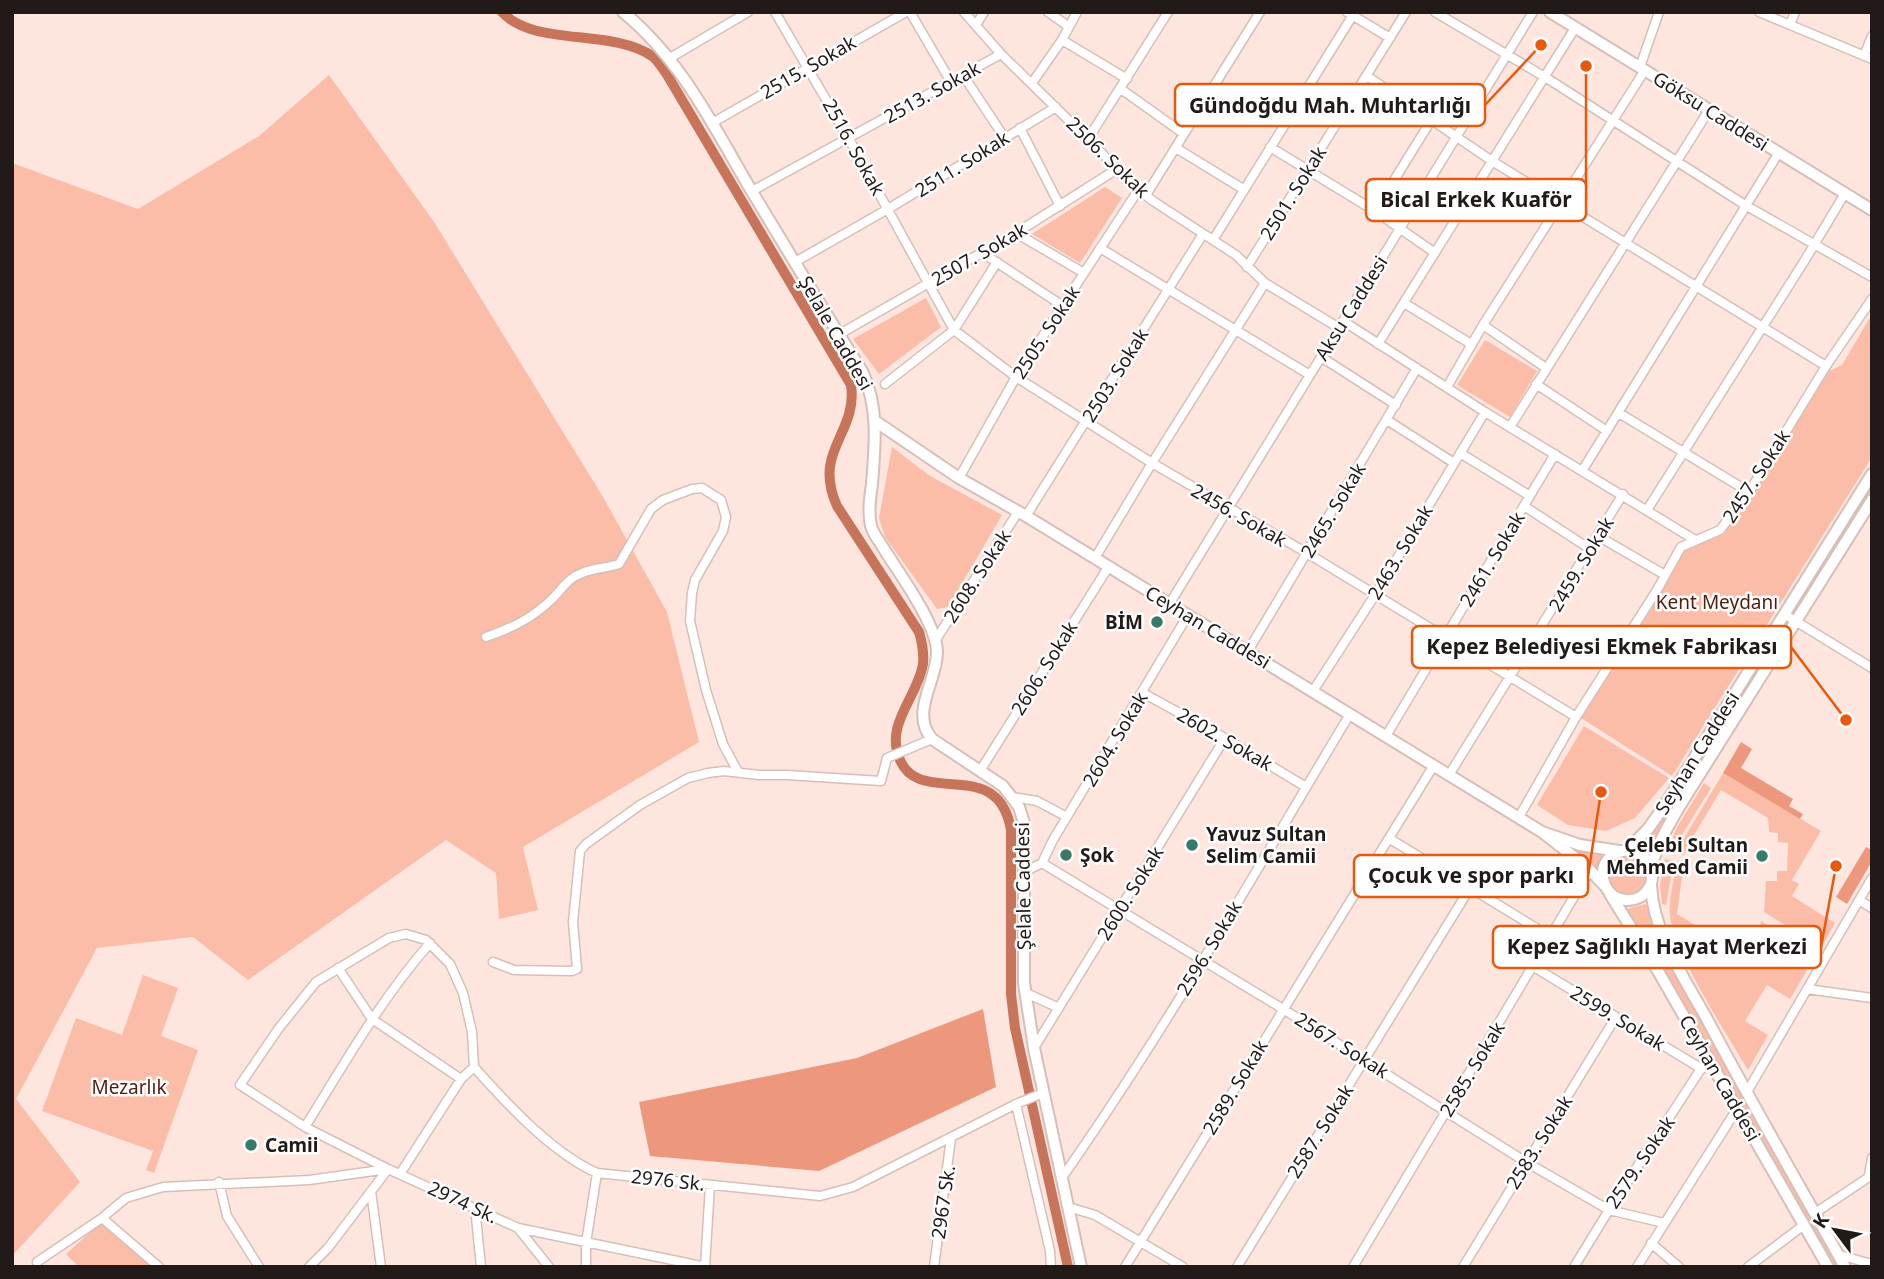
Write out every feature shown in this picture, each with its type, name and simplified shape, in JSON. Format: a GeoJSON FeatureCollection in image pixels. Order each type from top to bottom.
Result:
{"type":"FeatureCollection","features":[{"type":"Feature","properties":{"kind":"street","name":"Şelale Caddesi"},"geometry":{"type":"LineString","coordinates":[[623,12],[646,31],[670,58],[863,373],[872,393],[875,421],[870,498],[872,529],[919,606],[935,641],[937,653],[922,718],[924,730],[932,739],[1003,786],[1013,797],[1024,823],[1026,993],[1043,1093],[1081,1267]]}},
{"type":"Feature","properties":{"kind":"street"},"geometry":{"type":"LineString","coordinates":[[670,58],[748,12]]}},
{"type":"Feature","properties":{"kind":"street","name":"2516. Sokak"},"geometry":{"type":"LineString","coordinates":[[775,12],[930,283]]}},
{"type":"Feature","properties":{"kind":"street"},"geometry":{"type":"LineString","coordinates":[[908,12],[951,82]]}},
{"type":"Feature","properties":{"kind":"street","name":"2515. Sokak"},"geometry":{"type":"LineString","coordinates":[[712,123],[891,16],[908,12]]}},
{"type":"Feature","properties":{"kind":"street","name":"2506. Sokak"},"geometry":{"type":"LineString","coordinates":[[964,12],[1001,54],[1142,192],[1236,256],[1265,283],[1378,344],[1695,540]]}},
{"type":"Feature","properties":{"kind":"street"},"geometry":{"type":"LineString","coordinates":[[976,25],[984,12]]}},
{"type":"Feature","properties":{"kind":"street"},"geometry":{"type":"LineString","coordinates":[[1048,12],[1068,26]]}},
{"type":"Feature","properties":{"kind":"street"},"geometry":{"type":"LineString","coordinates":[[1031,83],[1062,40],[1077,12]]}},
{"type":"Feature","properties":{"kind":"street"},"geometry":{"type":"LineString","coordinates":[[1088,139],[1168,12]]}},
{"type":"Feature","properties":{"kind":"street","name":"2505. Sokak"},"geometry":{"type":"LineString","coordinates":[[959,478],[1016,377],[1100,248],[1175,148],[1260,12]]}},
{"type":"Feature","properties":{"kind":"street","name":"2501. Sokak"},"geometry":{"type":"LineString","coordinates":[[1247,267],[1406,12]]}},
{"type":"Feature","properties":{"kind":"street"},"geometry":{"type":"LineString","coordinates":[[1435,12],[1545,77],[1745,205],[1872,277]]}},
{"type":"Feature","properties":{"kind":"street","name":"Aksu Caddesi"},"geometry":{"type":"LineString","coordinates":[[1170,604],[1532,12]]}},
{"type":"Feature","properties":{"kind":"street","name":"Göksu Caddesi"},"geometry":{"type":"LineString","coordinates":[[1550,12],[1872,211]]}},
{"type":"Feature","properties":{"kind":"street"},"geometry":{"type":"LineString","coordinates":[[1447,387],[1482,325],[1642,68],[1659,12]]}},
{"type":"Feature","properties":{"kind":"street"},"geometry":{"type":"LineString","coordinates":[[1759,12],[1868,57],[1872,36]]}},
{"type":"Feature","properties":{"kind":"street"},"geometry":{"type":"LineString","coordinates":[[1790,25],[1795,12]]}},
{"type":"Feature","properties":{"kind":"street"},"geometry":{"type":"LineString","coordinates":[[1213,240],[1350,14],[1390,38]]}},
{"type":"Feature","properties":{"kind":"street"},"geometry":{"type":"LineString","coordinates":[[1378,344],[1575,27]]}},
{"type":"Feature","properties":{"kind":"street"},"geometry":{"type":"LineString","coordinates":[[1062,40],[1127,79]]}},
{"type":"Feature","properties":{"kind":"street","name":"2513. Sokak"},"geometry":{"type":"LineString","coordinates":[[752,191],[1001,54]]}},
{"type":"Feature","properties":{"kind":"street"},"geometry":{"type":"LineString","coordinates":[[963,75],[1004,137]]}},
{"type":"Feature","properties":{"kind":"street"},"geometry":{"type":"LineString","coordinates":[[1367,76],[1492,161],[1826,366]]}},
{"type":"Feature","properties":{"kind":"street"},"geometry":{"type":"LineString","coordinates":[[1121,89],[1184,134]]}},
{"type":"Feature","properties":{"kind":"street","name":"2511. Sokak"},"geometry":{"type":"LineString","coordinates":[[795,262],[1056,107]]}},
{"type":"Feature","properties":{"kind":"street"},"geometry":{"type":"LineString","coordinates":[[1510,427],[1709,110]]}},
{"type":"Feature","properties":{"kind":"street"},"geometry":{"type":"LineString","coordinates":[[1375,211],[1432,119]]}},
{"type":"Feature","properties":{"kind":"street"},"geometry":{"type":"LineString","coordinates":[[1020,128],[1060,206]]}},
{"type":"Feature","properties":{"kind":"street"},"geometry":{"type":"LineString","coordinates":[[1270,147],[1375,211],[1435,253]]}},
{"type":"Feature","properties":{"kind":"street"},"geometry":{"type":"LineString","coordinates":[[1175,148],[1243,189]]}},
{"type":"Feature","properties":{"kind":"street"},"geometry":{"type":"LineString","coordinates":[[1582,471],[1778,154]]}},
{"type":"Feature","properties":{"kind":"street","name":"2507. Sokak"},"geometry":{"type":"LineString","coordinates":[[838,335],[1016,233],[1117,169]]}},
{"type":"Feature","properties":{"kind":"street"},"geometry":{"type":"LineString","coordinates":[[1647,510],[1816,244],[1844,195]]}},
{"type":"Feature","properties":{"kind":"street"},"geometry":{"type":"LineString","coordinates":[[1016,233],[1084,273]]}},
{"type":"Feature","properties":{"kind":"street","name":"2503. Sokak"},"geometry":{"type":"LineString","coordinates":[[1022,514],[1086,422],[1203,234]]}},
{"type":"Feature","properties":{"kind":"street"},"geometry":{"type":"LineString","coordinates":[[1100,248],[1310,375]]}},
{"type":"Feature","properties":{"kind":"street"},"geometry":{"type":"LineString","coordinates":[[981,252],[1062,306]]}},
{"type":"Feature","properties":{"kind":"street"},"geometry":{"type":"LineString","coordinates":[[885,384],[954,330],[997,262]]}},
{"type":"Feature","properties":{"kind":"street","name":"2456. Sokak"},"geometry":{"type":"LineString","coordinates":[[930,283],[954,330],[1016,377],[1152,463],[1307,553],[1576,717]]}},
{"type":"Feature","properties":{"kind":"street"},"geometry":{"type":"LineString","coordinates":[[1095,558],[1265,283]]}},
{"type":"Feature","properties":{"kind":"street","name":"2457. Sokak"},"geometry":{"type":"LineString","coordinates":[[1519,817],[1576,717],[1681,547],[1720,530],[1749,492],[1826,366],[1872,299]]}},
{"type":"Feature","properties":{"kind":"street"},"geometry":{"type":"LineString","coordinates":[[1404,303],[1471,344]]}},
{"type":"Feature","properties":{"kind":"street"},"geometry":{"type":"LineString","coordinates":[[1482,325],[1546,368]]}},
{"type":"Feature","properties":{"kind":"street"},"geometry":{"type":"LineString","coordinates":[[1321,357],[1396,405]]}},
{"type":"Feature","properties":{"kind":"street","name":"2465. Sokak"},"geometry":{"type":"LineString","coordinates":[[1248,651],[1417,368]]}},
{"type":"Feature","properties":{"kind":"street"},"geometry":{"type":"LineString","coordinates":[[1536,384],[1607,431]]}},
{"type":"Feature","properties":{"kind":"street","name":"2463. Sokak"},"geometry":{"type":"LineString","coordinates":[[1313,691],[1485,412]]}},
{"type":"Feature","properties":{"kind":"street"},"geometry":{"type":"LineString","coordinates":[[1619,413],[1749,492]]}},
{"type":"Feature","properties":{"kind":"street"},"geometry":{"type":"LineString","coordinates":[[1387,420],[1454,463]]}},
{"type":"Feature","properties":{"kind":"street","name":"Ceyhan Caddesi"},"geometry":{"type":"LineString","coordinates":[[875,421],[959,478],[1109,566],[1519,817],[1590,870],[1606,888],[1643,945],[1828,1267]]}},
{"type":"Feature","properties":{"kind":"street"},"geometry":{"type":"LineString","coordinates":[[1460,453],[1530,496]]}},
{"type":"Feature","properties":{"kind":"street","name":"2461. Sokak"},"geometry":{"type":"LineString","coordinates":[[1386,736],[1555,454]]}},
{"type":"Feature","properties":{"kind":"street","name":"Seyhan Caddesi"},"geometry":{"type":"LineString","coordinates":[[1623,851],[1639,839],[1657,816],[1872,474]]}},
{"type":"Feature","properties":{"kind":"street"},"geometry":{"type":"LineString","coordinates":[[486,637],[529,619],[554,597],[564,584],[582,573],[620,564],[651,509],[663,500],[692,489],[702,488],[712,493],[721,500],[726,517],[723,531],[695,580],[690,621],[716,723],[723,744],[738,772]]}},
{"type":"Feature","properties":{"kind":"street","name":"2459. Sokak"},"geometry":{"type":"LineString","coordinates":[[1450,775],[1623,494]]}},
{"type":"Feature","properties":{"kind":"street","name":"Seyhan Caddesi"},"geometry":{"type":"LineString","coordinates":[[1652,868],[1679,807],[1872,500]]}},
{"type":"Feature","properties":{"kind":"street"},"geometry":{"type":"LineString","coordinates":[[1524,506],[1590,549]]}},
{"type":"Feature","properties":{"kind":"street","name":"2608. Sokak"},"geometry":{"type":"LineString","coordinates":[[935,641],[1022,514]]}},
{"type":"Feature","properties":{"kind":"street"},"geometry":{"type":"LineString","coordinates":[[1598,536],[1665,575]]}},
{"type":"Feature","properties":{"kind":"street","name":"2606. Sokak"},"geometry":{"type":"LineString","coordinates":[[980,771],[1109,566]]}},
{"type":"Feature","properties":{"kind":"street"},"geometry":{"type":"LineString","coordinates":[[1784,614],[1872,668]]}},
{"type":"Feature","properties":{"kind":"street","name":"2604. Sokak"},"geometry":{"type":"LineString","coordinates":[[1042,863],[1188,615]]}},
{"type":"Feature","properties":{"kind":"street","name":"2602. Sokak"},"geometry":{"type":"LineString","coordinates":[[1143,693],[1306,787]]}},
{"type":"Feature","properties":{"kind":"street","name":"2596. Sokak"},"geometry":{"type":"LineString","coordinates":[[1061,1179],[1095,1131],[1202,959],[1350,714]]}},
{"type":"Feature","properties":{"kind":"street","name":"2600. Sokak"},"geometry":{"type":"LineString","coordinates":[[1034,1048],[1225,738]]}},
{"type":"Feature","properties":{"kind":"street"},"geometry":{"type":"LineString","coordinates":[[494,962],[514,970],[576,969],[572,922],[580,851],[640,804],[688,778],[708,772],[738,772],[881,781],[887,758],[932,739]]}},
{"type":"Feature","properties":{"kind":"street","name":"2589. Sokak"},"geometry":{"type":"LineString","coordinates":[[1125,1267],[1434,765]]}},
{"type":"Feature","properties":{"kind":"street"},"geometry":{"type":"LineString","coordinates":[[1013,797],[1037,801],[1067,817]]}},
{"type":"Feature","properties":{"kind":"street","name":"Ceyhan Caddesi"},"geometry":{"type":"LineString","coordinates":[[1542,832],[1580,845],[1623,851]]}},
{"type":"Feature","properties":{"kind":"street"},"geometry":{"type":"LineString","coordinates":[[1390,839],[1551,937]]}},
{"type":"Feature","properties":{"kind":"street"},"geometry":{"type":"LineString","coordinates":[[1623,851],[1642,854],[1652,868],[1651,885],[1640,897],[1623,900],[1606,888],[1603,869],[1606,861],[1623,851]]}},
{"type":"Feature","properties":{"kind":"street"},"geometry":{"type":"LineString","coordinates":[[1024,872],[1042,863]]}},
{"type":"Feature","properties":{"kind":"street","name":"2567. Sokak"},"geometry":{"type":"LineString","coordinates":[[1042,863],[1609,1210],[1664,1223]]}},
{"type":"Feature","properties":{"kind":"street","name":"2585. Sokak"},"geometry":{"type":"LineString","coordinates":[[1353,1267],[1590,870]]}},
{"type":"Feature","properties":{"kind":"street"},"geometry":{"type":"LineString","coordinates":[[1746,1092],[1872,878]]}},
{"type":"Feature","properties":{"kind":"street","name":"Ceyhan Caddesi"},"geometry":{"type":"LineString","coordinates":[[1651,885],[1653,907],[1662,933],[1746,1092],[1845,1267]]}},
{"type":"Feature","properties":{"kind":"street","name":"2587. Sokak"},"geometry":{"type":"LineString","coordinates":[[1237,1267],[1470,888]]}},
{"type":"Feature","properties":{"kind":"street"},"geometry":{"type":"LineString","coordinates":[[1859,900],[1872,908]]}},
{"type":"Feature","properties":{"kind":"street"},"geometry":{"type":"LineString","coordinates":[[400,1174],[461,1079],[474,1067],[472,1032],[463,993],[450,964],[430,943],[412,934],[395,936],[338,968],[372,1019],[461,1079]]}},
{"type":"Feature","properties":{"kind":"street"},"geometry":{"type":"LineString","coordinates":[[304,1126],[405,971],[430,943]]}},
{"type":"Feature","properties":{"kind":"street","name":"2599. Sokak"},"geometry":{"type":"LineString","coordinates":[[1534,967],[1702,1069]]}},
{"type":"Feature","properties":{"kind":"street","name":"2974 Sk."},"geometry":{"type":"LineString","coordinates":[[338,968],[316,982],[240,1085],[304,1126],[388,1169],[518,1228],[705,1267]]}},
{"type":"Feature","properties":{"kind":"street"},"geometry":{"type":"LineString","coordinates":[[1807,989],[1872,998]]}},
{"type":"Feature","properties":{"kind":"street"},"geometry":{"type":"LineString","coordinates":[[1026,993],[1059,1008]]}},
{"type":"Feature","properties":{"kind":"street","name":"2583. Sokak"},"geometry":{"type":"LineString","coordinates":[[1463,1267],[1616,1017]]}},
{"type":"Feature","properties":{"kind":"street","name":"2579. Sokak"},"geometry":{"type":"LineString","coordinates":[[1574,1267],[1708,1058]]}},
{"type":"Feature","properties":{"kind":"street","name":"2976 Sk."},"geometry":{"type":"LineString","coordinates":[[474,1067],[534,1129],[582,1167],[597,1173],[820,1196],[853,1187],[1016,1104],[1043,1093]]}},
{"type":"Feature","properties":{"kind":"street"},"geometry":{"type":"LineString","coordinates":[[1016,1104],[1050,1251],[1051,1267]]}},
{"type":"Feature","properties":{"kind":"street"},"geometry":{"type":"LineString","coordinates":[[1636,1267],[1737,1109]]}},
{"type":"Feature","properties":{"kind":"street","name":"2967 Sk."},"geometry":{"type":"LineString","coordinates":[[934,1267],[951,1138]]}},
{"type":"Feature","properties":{"kind":"street"},"geometry":{"type":"LineString","coordinates":[[1815,1213],[1870,1175],[1872,1158]]}},
{"type":"Feature","properties":{"kind":"street"},"geometry":{"type":"LineString","coordinates":[[37,1262],[102,1218],[126,1198],[163,1186],[309,1180],[347,1177],[388,1169]]}},
{"type":"Feature","properties":{"kind":"street"},"geometry":{"type":"LineString","coordinates":[[309,1267],[328,1248],[388,1169]]}},
{"type":"Feature","properties":{"kind":"street"},"geometry":{"type":"LineString","coordinates":[[586,1267],[586,1242],[597,1173]]}},
{"type":"Feature","properties":{"kind":"street"},"geometry":{"type":"LineString","coordinates":[[219,1182],[227,1216],[258,1267]]}},
{"type":"Feature","properties":{"kind":"street"},"geometry":{"type":"LineString","coordinates":[[705,1267],[710,1185]]}},
{"type":"Feature","properties":{"kind":"street"},"geometry":{"type":"LineString","coordinates":[[370,1191],[381,1267]]}},
{"type":"Feature","properties":{"kind":"street"},"geometry":{"type":"LineString","coordinates":[[475,1207],[481,1267]]}},
{"type":"Feature","properties":{"kind":"street"},"geometry":{"type":"LineString","coordinates":[[1068,1207],[1095,1215],[1142,1240],[1183,1267]]}},
{"type":"Feature","properties":{"kind":"street"},"geometry":{"type":"LineString","coordinates":[[102,1218],[159,1267]]}},
{"type":"Feature","properties":{"kind":"street"},"geometry":{"type":"LineString","coordinates":[[1748,1267],[1804,1225]]}},
{"type":"Feature","properties":{"kind":"street"},"geometry":{"type":"LineString","coordinates":[[518,1228],[549,1267]]}},
{"type":"Feature","properties":{"kind":"street"},"geometry":{"type":"LineString","coordinates":[[1651,1243],[1679,1267]]}},
{"type":"Feature","properties":{"kind":"street"},"geometry":{"type":"LineString","coordinates":[[1839,1255],[1872,1264]]}},
{"type":"Feature","properties":{"kind":"green space"},"geometry":{"type":"Polygon","coordinates":[[[329,75],[434,222],[603,497],[667,612],[699,742],[523,847],[538,910],[499,919],[496,873],[446,840],[248,980],[193,937],[97,948],[16,1099],[80,1182],[12,1256],[12,163],[138,209],[259,136],[329,75]]]}},
{"type":"Feature","properties":{"kind":"green space"},"geometry":{"type":"Polygon","coordinates":[[[1105,187],[1122,198],[1080,263],[1032,234],[1105,187]]]}},
{"type":"Feature","properties":{"kind":"green space"},"geometry":{"type":"Polygon","coordinates":[[[926,298],[941,327],[879,374],[853,339],[926,298]]]}},
{"type":"Feature","properties":{"kind":"green space","name":"Kent Meydanı"},"geometry":{"type":"Polygon","coordinates":[[[1872,314],[1872,457],[1672,776],[1581,718],[1685,550],[1724,534],[1829,371],[1842,365],[1872,314]]]}},
{"type":"Feature","properties":{"kind":"green space"},"geometry":{"type":"Polygon","coordinates":[[[1485,340],[1537,371],[1510,417],[1457,385],[1485,340]]]}},
{"type":"Feature","properties":{"kind":"green space"},"geometry":{"type":"Polygon","coordinates":[[[892,447],[930,476],[1002,515],[948,607],[937,609],[885,537],[879,518],[892,447]]]}},
{"type":"Feature","properties":{"kind":"green space"},"geometry":{"type":"Polygon","coordinates":[[[1872,485],[1872,490],[1794,615],[1792,613],[1872,485]]]}},
{"type":"Feature","properties":{"kind":"green space"},"geometry":{"type":"Polygon","coordinates":[[[1785,623],[1787,625],[1650,855],[1639,845],[1671,806],[1785,623]]]}},
{"type":"Feature","properties":{"kind":"green space"},"geometry":{"type":"Polygon","coordinates":[[[1584,726],[1669,778],[1635,818],[1606,831],[1568,825],[1537,805],[1584,726]]]}},
{"type":"Feature","properties":{"kind":"green space"},"geometry":{"type":"Polygon","coordinates":[[[1723,773],[1821,831],[1792,880],[1799,884],[1792,896],[1835,923],[1821,948],[1764,912],[1766,881],[1777,881],[1777,871],[1787,871],[1788,843],[1778,842],[1778,833],[1769,832],[1768,818],[1721,790],[1684,855],[1678,854],[1683,840],[1723,773]]]}},
{"type":"Feature","properties":{"kind":"green space"},"geometry":{"type":"Polygon","coordinates":[[[1704,783],[1711,788],[1683,833],[1675,853],[1667,852],[1676,829],[1704,783]]]}},
{"type":"Feature","properties":{"kind":"green space"},"geometry":{"type":"Polygon","coordinates":[[[1560,840],[1604,854],[1597,870],[1560,840]]]}},
{"type":"Feature","properties":{"kind":"green space"},"geometry":{"type":"Polygon","coordinates":[[[1627,856],[1640,862],[1646,875],[1640,888],[1627,894],[1614,888],[1608,875],[1614,862],[1627,856]]]}},
{"type":"Feature","properties":{"kind":"green space"},"geometry":{"type":"Polygon","coordinates":[[[1665,859],[1674,861],[1666,905],[1662,904],[1660,885],[1665,859]]]}},
{"type":"Feature","properties":{"kind":"green space"},"geometry":{"type":"Polygon","coordinates":[[[1677,861],[1684,862],[1677,914],[1746,956],[1759,936],[1761,921],[1816,955],[1790,999],[1767,985],[1745,1021],[1768,1035],[1748,1070],[1702,993],[1673,930],[1670,902],[1677,861]]]}},
{"type":"Feature","properties":{"kind":"green space"},"geometry":{"type":"Polygon","coordinates":[[[1646,904],[1659,939],[1839,1267],[1834,1267],[1659,961],[1627,911],[1646,904]]]}},
{"type":"Feature","properties":{"kind":"green space","name":"Mezarlık"},"geometry":{"type":"Polygon","coordinates":[[[143,975],[178,988],[161,1036],[198,1050],[154,1173],[146,1170],[153,1151],[42,1111],[76,1018],[122,1035],[143,975]]]}},
{"type":"Feature","properties":{"kind":"green space"},"geometry":{"type":"Polygon","coordinates":[[[99,1224],[104,1224],[153,1267],[79,1267],[66,1254],[99,1224]]]}},
{"type":"Feature","properties":{"kind":"shaded area"},"geometry":{"type":"Polygon","coordinates":[[[1741,742],[1752,749],[1741,768],[1793,799],[1789,806],[1803,814],[1800,819],[1723,773],[1741,742]]]}},
{"type":"Feature","properties":{"kind":"shaded area"},"geometry":{"type":"Polygon","coordinates":[[[1866,847],[1872,850],[1872,861],[1847,904],[1836,897],[1866,847]]]}},
{"type":"Feature","properties":{"kind":"shaded area"},"geometry":{"type":"Polygon","coordinates":[[[983,1009],[996,1087],[819,1171],[650,1156],[639,1102],[857,1058],[983,1009]]]}},
{"type":"Feature","properties":{"kind":"waterway"},"geometry":{"type":"LineString","coordinates":[[502,12],[516,23],[533,30],[616,42],[635,48],[656,60],[851,385],[848,417],[832,456],[831,487],[837,506],[919,632],[922,648],[923,664],[920,676],[896,734],[900,760],[910,774],[924,780],[975,787],[991,794],[1003,807],[1011,830],[1011,994],[1015,1028],[1068,1267]]}},
{"type":"Feature","properties":{"kind":"place","name":"Gündoğdu Mah. Muhtarlığı"},"geometry":{"type":"Point","coordinates":[1541,45]}},
{"type":"Feature","properties":{"kind":"place","name":"Bical Erkek Kuaför"},"geometry":{"type":"Point","coordinates":[1586,66]}},
{"type":"Feature","properties":{"kind":"place","name":"BİM"},"geometry":{"type":"Point","coordinates":[1157,622]}},
{"type":"Feature","properties":{"kind":"place","name":"Kepez Belediyesi Ekmek Fabrikası"},"geometry":{"type":"Point","coordinates":[1846,720]}},
{"type":"Feature","properties":{"kind":"place","name":"Çocuk ve spor parkı"},"geometry":{"type":"Point","coordinates":[1601,792]}},
{"type":"Feature","properties":{"kind":"place","name":"Yavuz Sultan Selim Camii"},"geometry":{"type":"Point","coordinates":[1192,845]}},
{"type":"Feature","properties":{"kind":"place","name":"Şok"},"geometry":{"type":"Point","coordinates":[1066,855]}},
{"type":"Feature","properties":{"kind":"place","name":"Çelebi Sultan Mehmed Camii"},"geometry":{"type":"Point","coordinates":[1762,856]}},
{"type":"Feature","properties":{"kind":"place","name":"Kepez Sağlıklı Hayat Merkezi"},"geometry":{"type":"Point","coordinates":[1836,866]}},
{"type":"Feature","properties":{"kind":"place","name":"Camii"},"geometry":{"type":"Point","coordinates":[251,1145]}}]}
